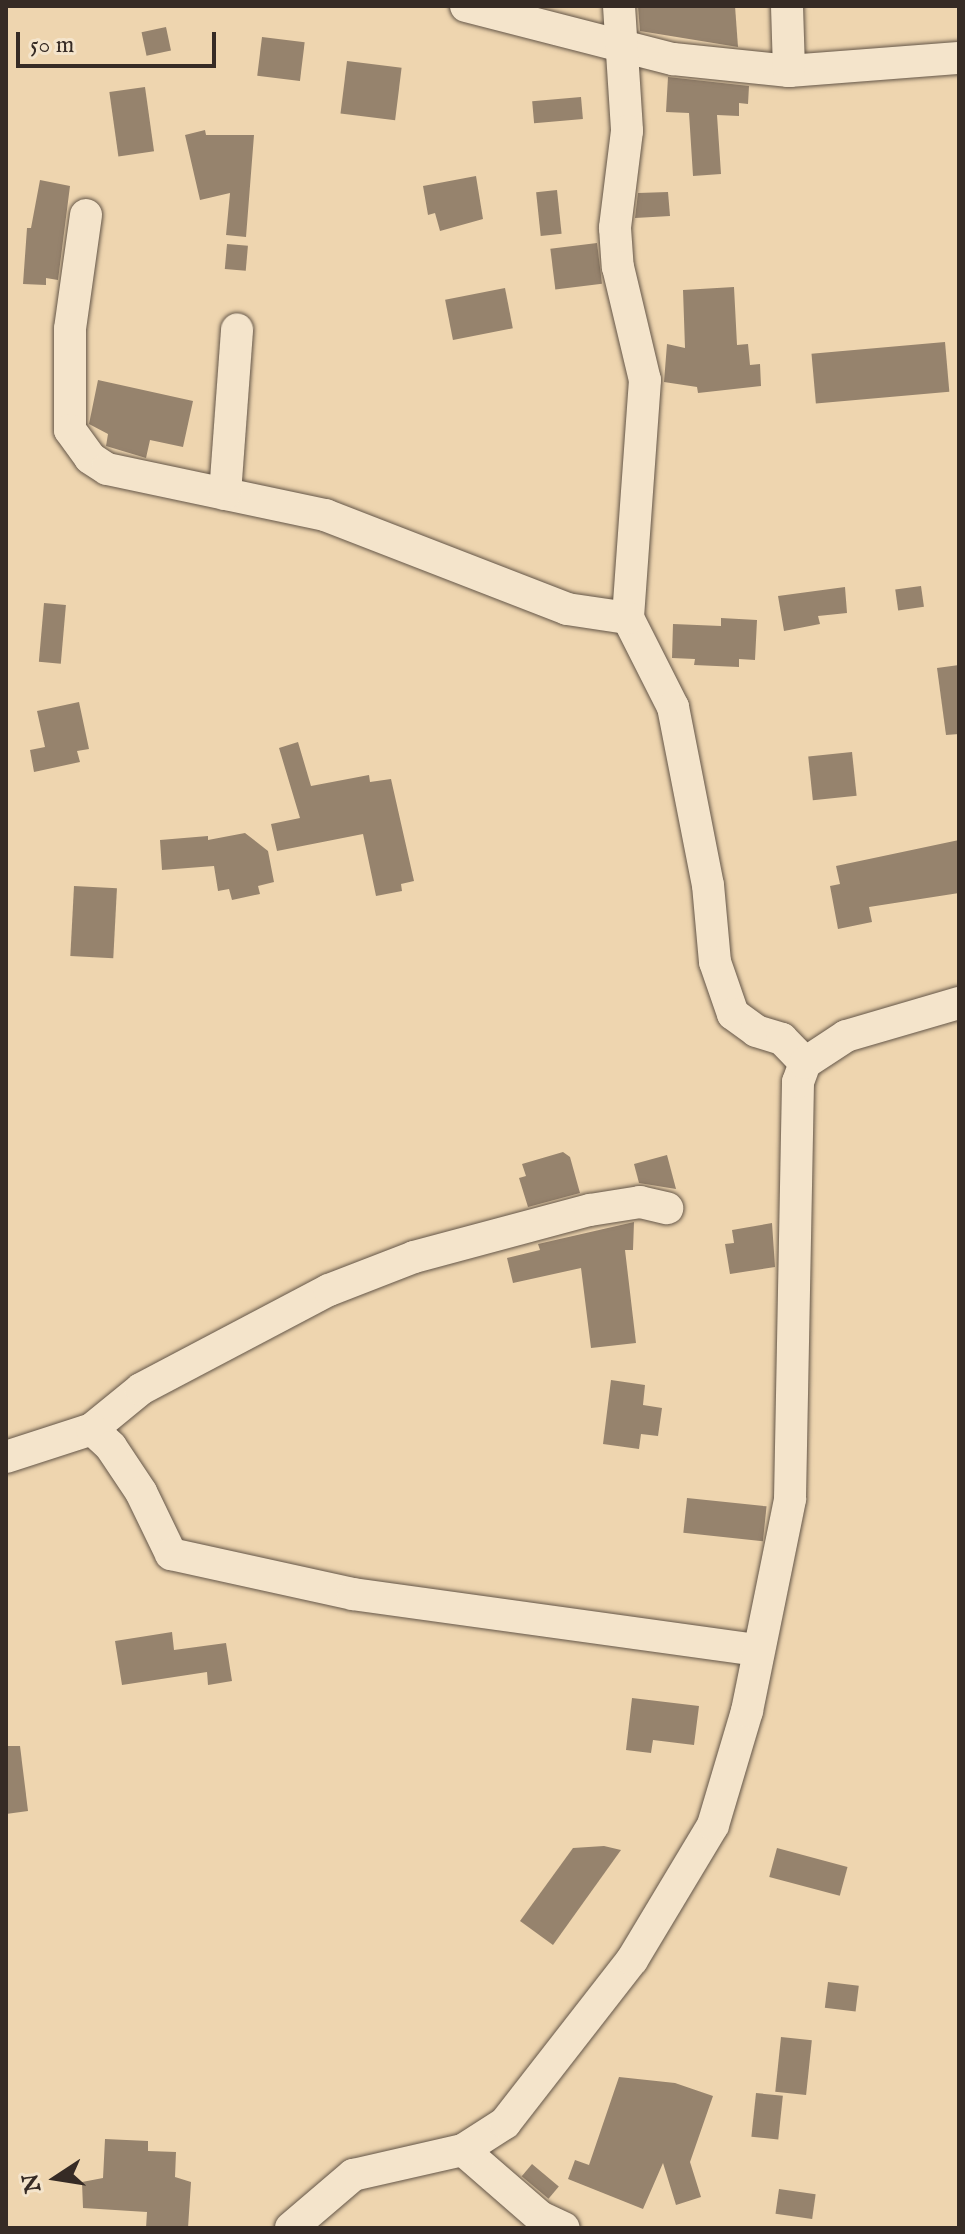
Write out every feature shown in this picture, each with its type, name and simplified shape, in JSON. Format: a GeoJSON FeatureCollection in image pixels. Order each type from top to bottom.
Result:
{"type":"FeatureCollection","features":[{"type":"Feature","properties":{"kind":"street"},"geometry":{"type":"LineString","coordinates":[[466,6],[673,59],[789,71],[959,58]]}},
{"type":"Feature","properties":{"kind":"street"},"geometry":{"type":"LineString","coordinates":[[619,6],[627,131],[615,228],[618,267],[645,380],[628,618],[673,707],[708,885],[715,962],[733,1014],[756,1031],[782,1039],[805,1063]]}},
{"type":"Feature","properties":{"kind":"street"},"geometry":{"type":"LineString","coordinates":[[787,6],[789,71]]}},
{"type":"Feature","properties":{"kind":"street"},"geometry":{"type":"LineString","coordinates":[[86,215],[70,329],[70,430],[90,458],[107,469],[325,515],[567,609],[628,618]]}},
{"type":"Feature","properties":{"kind":"street"},"geometry":{"type":"LineString","coordinates":[[225,494],[237,329]]}},
{"type":"Feature","properties":{"kind":"street"},"geometry":{"type":"LineString","coordinates":[[291,2228],[353,2175],[463,2150],[505,2123],[632,1960],[713,1825],[747,1711],[790,1499],[798,1082],[805,1063],[846,1036],[959,1003]]}},
{"type":"Feature","properties":{"kind":"street"},"geometry":{"type":"LineString","coordinates":[[6,1457],[92,1429],[141,1389],[329,1290],[414,1257],[590,1210],[640,1202],[667,1208]]}},
{"type":"Feature","properties":{"kind":"street"},"geometry":{"type":"LineString","coordinates":[[92,1429],[111,1447],[141,1492],[171,1554],[353,1594],[757,1650]]}},
{"type":"Feature","properties":{"kind":"street"},"geometry":{"type":"LineString","coordinates":[[463,2150],[540,2217],[564,2228]]}},
{"type":"Feature","properties":{"kind":"building"},"geometry":{"type":"Polygon","coordinates":[[[638,6],[735,6],[738,47],[640,31],[638,6]]]}},
{"type":"Feature","properties":{"kind":"building"},"geometry":{"type":"Polygon","coordinates":[[[166,27],[171,50],[147,56],[142,32],[166,27]]]}},
{"type":"Feature","properties":{"kind":"building"},"geometry":{"type":"Polygon","coordinates":[[[262,37],[305,42],[300,81],[257,76],[262,37]]]}},
{"type":"Feature","properties":{"kind":"building"},"geometry":{"type":"Polygon","coordinates":[[[347,61],[402,68],[395,120],[341,114],[347,61]]]}},
{"type":"Feature","properties":{"kind":"building"},"geometry":{"type":"Polygon","coordinates":[[[668,77],[749,86],[748,104],[739,103],[739,116],[717,115],[721,174],[693,176],[689,113],[666,112],[668,77]]]}},
{"type":"Feature","properties":{"kind":"building"},"geometry":{"type":"Polygon","coordinates":[[[145,87],[154,151],[118,156],[109,92],[145,87]]]}},
{"type":"Feature","properties":{"kind":"building"},"geometry":{"type":"Polygon","coordinates":[[[581,97],[583,119],[534,123],[532,101],[581,97]]]}},
{"type":"Feature","properties":{"kind":"building"},"geometry":{"type":"Polygon","coordinates":[[[205,130],[206,135],[254,135],[246,237],[226,235],[230,193],[200,200],[185,135],[205,130]]]}},
{"type":"Feature","properties":{"kind":"building"},"geometry":{"type":"Polygon","coordinates":[[[476,176],[483,219],[440,231],[435,213],[428,215],[423,186],[476,176]]]}},
{"type":"Feature","properties":{"kind":"building"},"geometry":{"type":"Polygon","coordinates":[[[40,180],[70,186],[58,280],[46,278],[46,285],[23,284],[27,228],[31,228],[40,180]]]}},
{"type":"Feature","properties":{"kind":"building"},"geometry":{"type":"Polygon","coordinates":[[[557,190],[562,234],[541,236],[536,192],[557,190]]]}},
{"type":"Feature","properties":{"kind":"building"},"geometry":{"type":"Polygon","coordinates":[[[668,192],[670,216],[635,218],[638,193],[668,192]]]}},
{"type":"Feature","properties":{"kind":"building"},"geometry":{"type":"Polygon","coordinates":[[[597,243],[602,284],[555,289],[550,249],[597,243]]]}},
{"type":"Feature","properties":{"kind":"building"},"geometry":{"type":"Polygon","coordinates":[[[227,244],[248,246],[246,271],[225,269],[227,244]]]}},
{"type":"Feature","properties":{"kind":"building"},"geometry":{"type":"Polygon","coordinates":[[[734,287],[737,345],[748,344],[750,365],[760,364],[761,386],[698,393],[697,387],[664,382],[667,344],[685,348],[683,290],[734,287]]]}},
{"type":"Feature","properties":{"kind":"building"},"geometry":{"type":"Polygon","coordinates":[[[505,288],[513,328],[453,340],[445,300],[505,288]]]}},
{"type":"Feature","properties":{"kind":"building"},"geometry":{"type":"Polygon","coordinates":[[[945,342],[949,392],[816,403],[812,354],[945,342]]]}},
{"type":"Feature","properties":{"kind":"building"},"geometry":{"type":"Polygon","coordinates":[[[98,380],[193,401],[183,447],[150,440],[146,458],[106,446],[108,434],[89,424],[98,380]]]}},
{"type":"Feature","properties":{"kind":"building"},"geometry":{"type":"Polygon","coordinates":[[[921,586],[924,607],[898,610],[895,590],[921,586]]]}},
{"type":"Feature","properties":{"kind":"building"},"geometry":{"type":"Polygon","coordinates":[[[845,587],[847,613],[818,616],[820,624],[784,631],[778,596],[845,587]]]}},
{"type":"Feature","properties":{"kind":"building"},"geometry":{"type":"Polygon","coordinates":[[[44,603],[66,605],[61,664],[39,662],[44,603]]]}},
{"type":"Feature","properties":{"kind":"building"},"geometry":{"type":"Polygon","coordinates":[[[721,618],[757,620],[755,660],[739,659],[739,667],[694,665],[695,659],[672,658],[673,624],[721,626],[721,618]]]}},
{"type":"Feature","properties":{"kind":"building"},"geometry":{"type":"Polygon","coordinates":[[[959,665],[959,734],[946,735],[937,668],[959,665]]]}},
{"type":"Feature","properties":{"kind":"building"},"geometry":{"type":"Polygon","coordinates":[[[79,702],[89,749],[77,751],[80,762],[34,772],[30,750],[45,747],[37,711],[79,702]]]}},
{"type":"Feature","properties":{"kind":"building"},"geometry":{"type":"Polygon","coordinates":[[[298,742],[311,786],[369,775],[370,782],[391,779],[414,881],[401,884],[402,891],[376,896],[363,834],[277,851],[271,824],[300,818],[279,748],[298,742]]]}},
{"type":"Feature","properties":{"kind":"building"},"geometry":{"type":"Polygon","coordinates":[[[852,752],[857,796],[813,800],[808,757],[852,752]]]}},
{"type":"Feature","properties":{"kind":"building"},"geometry":{"type":"Polygon","coordinates":[[[245,833],[268,851],[274,882],[258,886],[260,894],[232,900],[229,889],[218,891],[214,866],[162,870],[160,840],[208,836],[208,840],[245,833]]]}},
{"type":"Feature","properties":{"kind":"building"},"geometry":{"type":"Polygon","coordinates":[[[959,840],[959,893],[869,907],[872,922],[838,929],[830,886],[840,884],[836,866],[959,840]]]}},
{"type":"Feature","properties":{"kind":"building"},"geometry":{"type":"Polygon","coordinates":[[[74,886],[117,888],[113,958],[70,956],[74,886]]]}},
{"type":"Feature","properties":{"kind":"building"},"geometry":{"type":"Polygon","coordinates":[[[563,1152],[570,1157],[580,1193],[528,1207],[519,1178],[526,1176],[522,1164],[563,1152]]]}},
{"type":"Feature","properties":{"kind":"building"},"geometry":{"type":"Polygon","coordinates":[[[667,1155],[676,1189],[639,1183],[634,1164],[667,1155]]]}},
{"type":"Feature","properties":{"kind":"building"},"geometry":{"type":"Polygon","coordinates":[[[634,1222],[633,1250],[625,1250],[636,1343],[591,1348],[581,1268],[513,1283],[507,1258],[540,1250],[538,1244],[634,1222]]]}},
{"type":"Feature","properties":{"kind":"building"},"geometry":{"type":"Polygon","coordinates":[[[772,1223],[775,1267],[730,1274],[725,1244],[734,1243],[732,1230],[772,1223]]]}},
{"type":"Feature","properties":{"kind":"building"},"geometry":{"type":"Polygon","coordinates":[[[611,1380],[645,1385],[643,1405],[662,1408],[658,1436],[641,1434],[639,1449],[603,1444],[611,1380]]]}},
{"type":"Feature","properties":{"kind":"building"},"geometry":{"type":"Polygon","coordinates":[[[687,1498],[767,1506],[763,1541],[683,1533],[687,1498]]]}},
{"type":"Feature","properties":{"kind":"building"},"geometry":{"type":"Polygon","coordinates":[[[172,1632],[174,1650],[226,1643],[232,1681],[208,1685],[207,1672],[122,1685],[115,1641],[172,1632]]]}},
{"type":"Feature","properties":{"kind":"building"},"geometry":{"type":"Polygon","coordinates":[[[632,1698],[699,1706],[694,1745],[653,1740],[651,1753],[626,1750],[632,1698]]]}},
{"type":"Feature","properties":{"kind":"building"},"geometry":{"type":"Polygon","coordinates":[[[6,1746],[20,1746],[28,1811],[6,1814],[6,1746]]]}},
{"type":"Feature","properties":{"kind":"building"},"geometry":{"type":"Polygon","coordinates":[[[604,1846],[621,1850],[553,1945],[520,1921],[573,1848],[604,1846]]]}},
{"type":"Feature","properties":{"kind":"building"},"geometry":{"type":"Polygon","coordinates":[[[777,1848],[848,1867],[840,1896],[769,1877],[777,1848]]]}},
{"type":"Feature","properties":{"kind":"building"},"geometry":{"type":"Polygon","coordinates":[[[828,1982],[859,1986],[856,2012],[825,2008],[828,1982]]]}},
{"type":"Feature","properties":{"kind":"building"},"geometry":{"type":"Polygon","coordinates":[[[781,2037],[812,2040],[806,2095],[775,2092],[781,2037]]]}},
{"type":"Feature","properties":{"kind":"building"},"geometry":{"type":"Polygon","coordinates":[[[619,2077],[675,2083],[713,2096],[690,2162],[701,2197],[676,2205],[663,2163],[643,2209],[568,2179],[575,2160],[589,2165],[619,2077]]]}},
{"type":"Feature","properties":{"kind":"building"},"geometry":{"type":"Polygon","coordinates":[[[756,2093],[783,2096],[778,2140],[751,2137],[756,2093]]]}},
{"type":"Feature","properties":{"kind":"building"},"geometry":{"type":"Polygon","coordinates":[[[105,2139],[148,2141],[148,2151],[176,2152],[175,2177],[191,2182],[188,2228],[146,2228],[147,2212],[83,2208],[82,2182],[103,2178],[105,2139]]]}},
{"type":"Feature","properties":{"kind":"building"},"geometry":{"type":"Polygon","coordinates":[[[532,2164],[559,2186],[549,2199],[522,2176],[532,2164]]]}},
{"type":"Feature","properties":{"kind":"building"},"geometry":{"type":"Polygon","coordinates":[[[779,2189],[816,2194],[812,2219],[776,2214],[779,2189]]]}}]}
